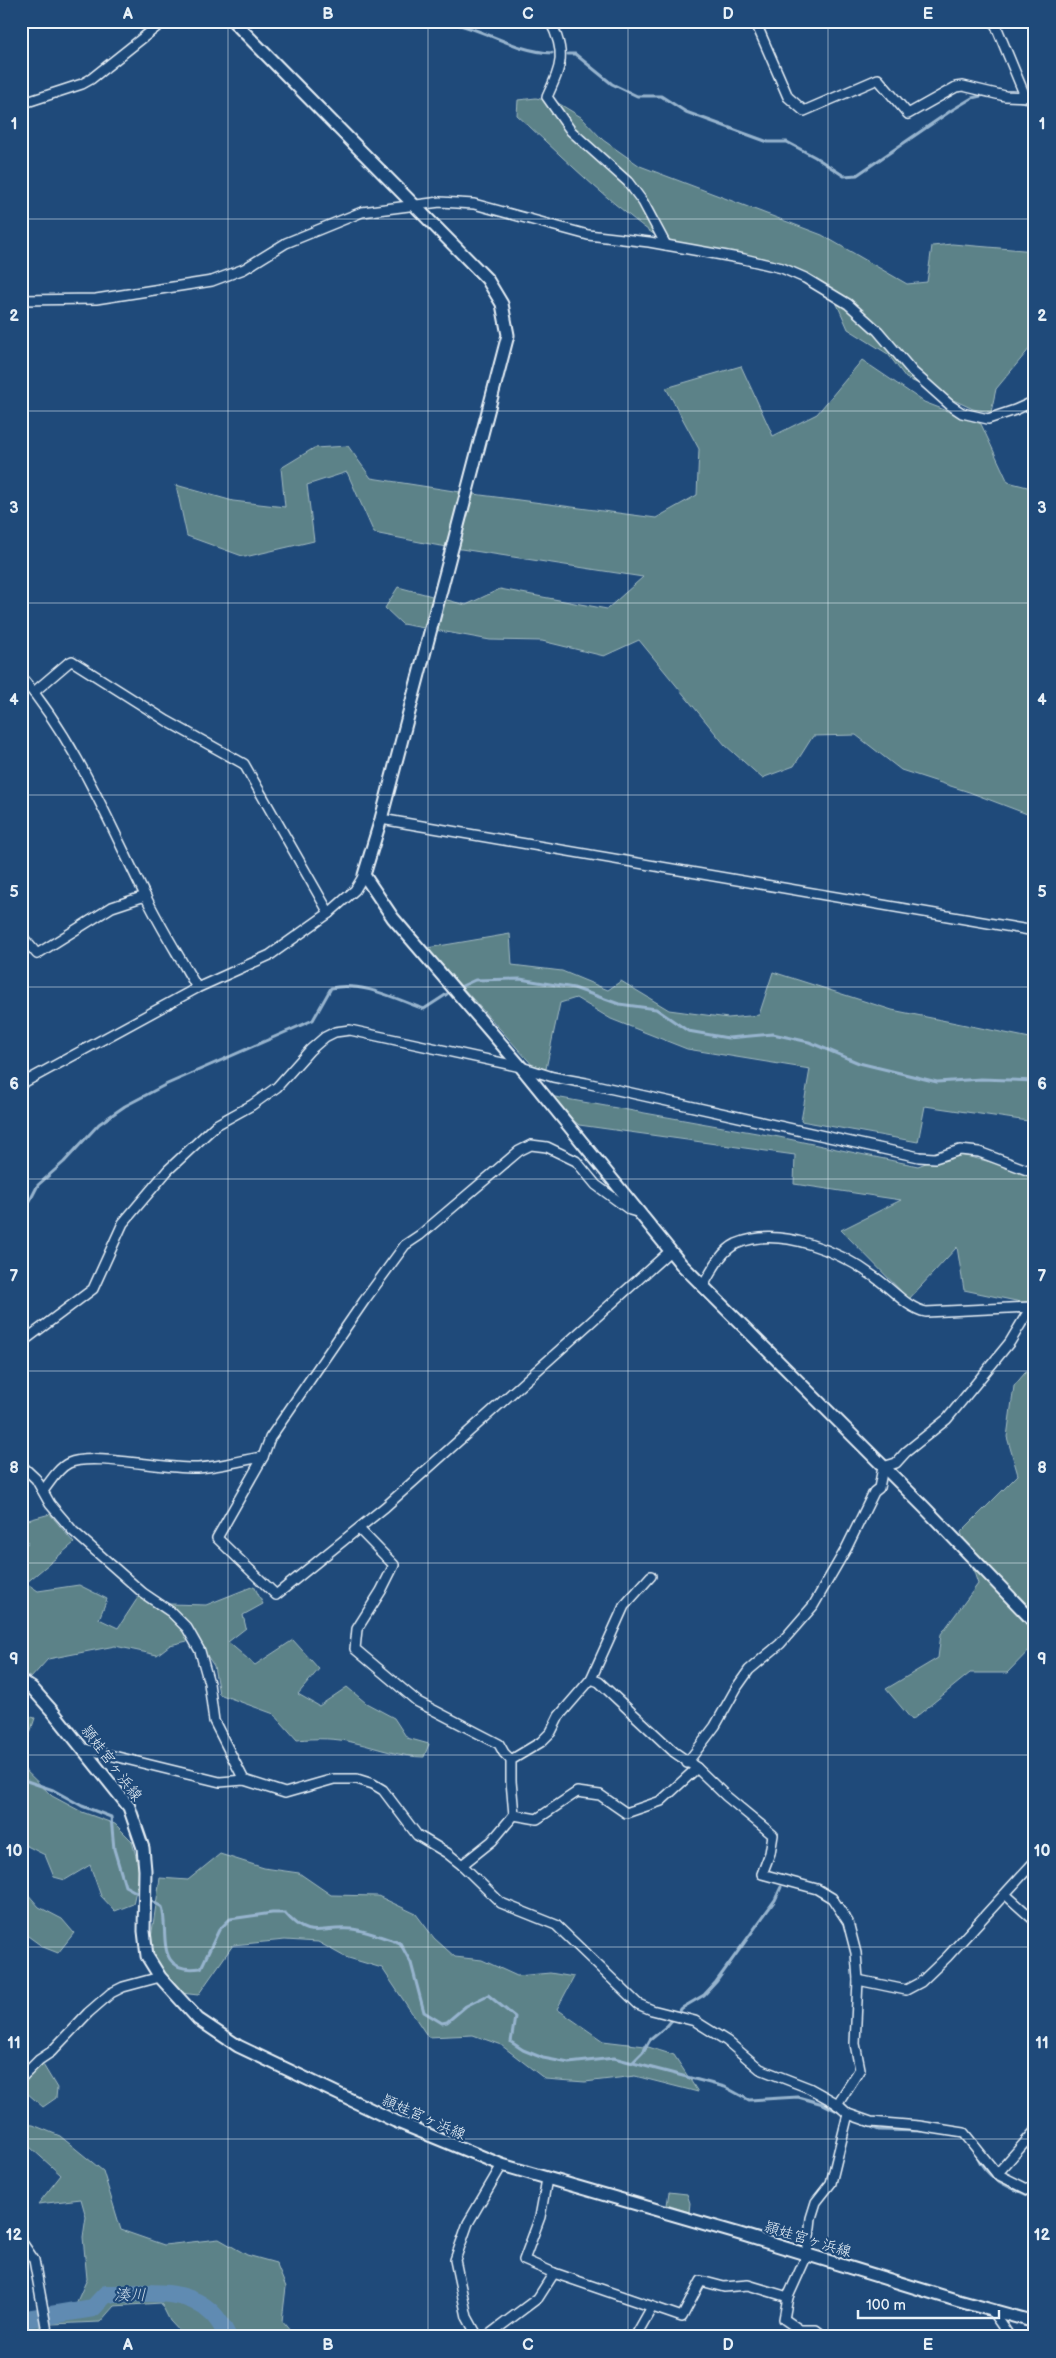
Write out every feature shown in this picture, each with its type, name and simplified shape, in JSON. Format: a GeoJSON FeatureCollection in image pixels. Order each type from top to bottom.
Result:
{"type":"FeatureCollection","features":[{"type":"Feature","properties":{"kind":"street"},"geometry":{"type":"LineString","coordinates":[[21,104],[82,84],[91,79],[164,21]]}},
{"type":"Feature","properties":{"kind":"street"},"geometry":{"type":"LineString","coordinates":[[21,1084],[197,988],[270,955],[329,913],[355,890],[364,875],[381,819],[508,336],[502,304],[487,279],[233,21]]}},
{"type":"Feature","properties":{"kind":"street"},"geometry":{"type":"LineString","coordinates":[[550,21],[560,40],[561,67],[547,97],[571,131],[628,182],[643,202],[666,245]]}},
{"type":"Feature","properties":{"kind":"street"},"geometry":{"type":"LineString","coordinates":[[755,21],[788,97],[804,111],[878,79],[908,114],[956,87],[963,86],[1005,96],[1030,96],[994,21]]}},
{"type":"Feature","properties":{"kind":"street"},"geometry":{"type":"LineString","coordinates":[[21,300],[96,299],[212,280],[244,269],[286,244],[362,212],[440,202],[474,204],[588,235],[666,245],[782,268],[805,278],[848,304],[878,331],[913,372],[950,405],[962,413],[988,419],[1035,401]]}},
{"type":"Feature","properties":{"kind":"street"},"geometry":{"type":"LineString","coordinates":[[34,692],[72,661],[167,721],[244,764],[329,913]]}},
{"type":"Feature","properties":{"kind":"street"},"geometry":{"type":"LineString","coordinates":[[21,677],[34,692],[68,744],[112,825],[145,896],[197,988]]}},
{"type":"Feature","properties":{"kind":"street"},"geometry":{"type":"LineString","coordinates":[[381,819],[1035,931]]}},
{"type":"Feature","properties":{"kind":"street"},"geometry":{"type":"LineString","coordinates":[[364,875],[393,918],[520,1067],[670,1251],[1035,1623]]}},
{"type":"Feature","properties":{"kind":"street"},"geometry":{"type":"LineString","coordinates":[[21,935],[36,954],[112,907],[145,896]]}},
{"type":"Feature","properties":{"kind":"street"},"geometry":{"type":"LineString","coordinates":[[21,1343],[92,1289],[123,1223],[168,1170],[216,1125],[252,1105],[277,1087],[310,1050],[325,1037],[335,1032],[350,1030],[520,1067],[552,1077],[586,1082],[919,1157],[935,1158],[960,1150],[979,1152],[1035,1173]]}},
{"type":"Feature","properties":{"kind":"street"},"geometry":{"type":"LineString","coordinates":[[640,1213],[630,1210],[596,1185],[576,1161],[546,1147],[531,1144],[519,1151],[420,1235],[405,1245],[364,1300],[270,1438],[263,1457],[218,1538],[276,1595],[359,1529],[670,1251]]}},
{"type":"Feature","properties":{"kind":"street"},"geometry":{"type":"LineString","coordinates":[[703,1286],[713,1268],[735,1245],[755,1240],[782,1239],[818,1246],[842,1258],[875,1277],[917,1310],[926,1312],[1031,1307],[1010,1342],[948,1419],[896,1463],[883,1467]]}},
{"type":"Feature","properties":{"kind":"street"},"geometry":{"type":"LineString","coordinates":[[43,1491],[68,1463],[80,1460],[104,1460],[197,1468],[263,1457]]}},
{"type":"Feature","properties":{"kind":"street"},"geometry":{"type":"LineString","coordinates":[[21,1465],[36,1479],[50,1504],[73,1532],[143,1594],[171,1612],[187,1628],[200,1651],[214,1721],[244,1780]]}},
{"type":"Feature","properties":{"kind":"street"},"geometry":{"type":"LineString","coordinates":[[687,1763],[715,1726],[749,1670],[780,1644],[813,1606],[846,1549],[874,1492],[879,1488],[883,1467]]}},
{"type":"Feature","properties":{"kind":"street"},"geometry":{"type":"LineString","coordinates":[[359,1529],[394,1565],[381,1591],[357,1629],[355,1649],[418,1702],[498,1744],[504,1754],[512,1760]]}},
{"type":"Feature","properties":{"kind":"street"},"geometry":{"type":"LineString","coordinates":[[512,1760],[541,1742],[551,1732],[559,1716],[591,1679],[624,1606],[650,1576]]}},
{"type":"Feature","properties":{"kind":"street"},"geometry":{"type":"LineString","coordinates":[[591,1679],[599,1682],[687,1763],[697,1768],[726,1796],[773,1835],[770,1853],[762,1874],[799,1882],[817,1889],[832,1898],[850,1926],[858,1980],[855,2044],[860,2069],[837,2104]]}},
{"type":"Feature","properties":{"kind":"street","name":"頴娃宮ヶ浜線"},"geometry":{"type":"LineString","coordinates":[[21,1680],[32,1688],[84,1749],[129,1807],[143,1848],[144,1916],[147,1956],[160,1977],[198,2019],[238,2046],[395,2121],[502,2164],[992,2311],[1035,2322]]}},
{"type":"Feature","properties":{"kind":"street"},"geometry":{"type":"LineString","coordinates":[[84,1749],[220,1782],[244,1780],[284,1793],[334,1779],[357,1779],[373,1784],[383,1790],[417,1835],[447,1853],[462,1865],[500,1903],[556,1925],[638,2004],[652,2010],[695,2021],[727,2041],[760,2069],[809,2088],[837,2104],[848,2114],[871,2122],[919,2126],[964,2133],[997,2174],[1035,2193]]}},
{"type":"Feature","properties":{"kind":"street"},"geometry":{"type":"LineString","coordinates":[[462,1865],[492,1841],[514,1815],[510,1781],[512,1760]]}},
{"type":"Feature","properties":{"kind":"street"},"geometry":{"type":"LineString","coordinates":[[514,1815],[537,1819],[577,1792],[600,1795],[626,1813],[661,1802],[697,1768]]}},
{"type":"Feature","properties":{"kind":"street"},"geometry":{"type":"LineString","coordinates":[[858,1980],[906,1990],[920,1982],[947,1957],[1006,1895],[1035,1861]]}},
{"type":"Feature","properties":{"kind":"street"},"geometry":{"type":"LineString","coordinates":[[1006,1895],[1035,1921]]}},
{"type":"Feature","properties":{"kind":"street"},"geometry":{"type":"LineString","coordinates":[[21,2078],[39,2060],[52,2052],[88,2012],[110,1993],[123,1987],[160,1977]]}},
{"type":"Feature","properties":{"kind":"street"},"geometry":{"type":"LineString","coordinates":[[825,2337],[816,2330],[800,2330],[784,2319],[788,2297],[807,2255],[816,2202],[831,2183],[848,2114]]}},
{"type":"Feature","properties":{"kind":"street"},"geometry":{"type":"LineString","coordinates":[[997,2174],[1035,2130]]}},
{"type":"Feature","properties":{"kind":"street"},"geometry":{"type":"LineString","coordinates":[[478,2337],[467,2317],[455,2260],[468,2223],[502,2164]]}},
{"type":"Feature","properties":{"kind":"street"},"geometry":{"type":"LineString","coordinates":[[547,2179],[540,2217],[524,2260],[554,2273],[682,2317],[701,2281],[724,2287],[748,2285],[788,2297]]}},
{"type":"Feature","properties":{"kind":"street"},"geometry":{"type":"LineString","coordinates":[[21,2241],[34,2260],[48,2335]]}},
{"type":"Feature","properties":{"kind":"street"},"geometry":{"type":"LineString","coordinates":[[486,2337],[538,2298],[554,2273]]}},
{"type":"Feature","properties":{"kind":"street"},"geometry":{"type":"LineString","coordinates":[[635,2337],[652,2306]]}},
{"type":"Feature","properties":{"kind":"street"},"geometry":{"type":"LineString","coordinates":[[992,2311],[1010,2337]]}},
{"type":"Feature","properties":{"kind":"green space"},"geometry":{"type":"Polygon","coordinates":[[[536,98],[558,103],[581,117],[603,140],[640,166],[822,235],[907,284],[927,282],[932,246],[952,244],[1035,251],[1035,342],[996,389],[991,412],[973,409],[906,378],[888,354],[848,329],[837,304],[802,276],[668,243],[647,230],[590,182],[517,115],[518,100],[536,98]]]}},
{"type":"Feature","properties":{"kind":"green space"},"geometry":{"type":"Polygon","coordinates":[[[862,360],[924,402],[981,424],[1008,482],[1035,489],[1035,817],[969,792],[901,770],[856,735],[813,736],[794,766],[762,778],[725,745],[639,640],[604,656],[542,641],[490,640],[402,624],[385,608],[398,587],[466,605],[500,589],[607,609],[643,577],[435,545],[374,533],[347,472],[307,485],[314,541],[245,557],[187,536],[176,485],[233,501],[285,507],[281,468],[314,448],[348,446],[371,478],[473,494],[656,518],[697,495],[699,449],[666,388],[741,366],[773,436],[817,414],[862,360]]]}},
{"type":"Feature","properties":{"kind":"green space"},"geometry":{"type":"Polygon","coordinates":[[[510,934],[512,965],[562,971],[608,990],[621,981],[669,1010],[728,1018],[759,1015],[773,972],[892,1010],[1035,1039],[1035,1122],[925,1106],[918,1142],[801,1121],[810,1069],[687,1049],[611,1019],[576,998],[560,1003],[544,1078],[427,948],[510,934]]]}},
{"type":"Feature","properties":{"kind":"green space"},"geometry":{"type":"Polygon","coordinates":[[[544,1095],[779,1137],[918,1166],[952,1153],[1000,1164],[1035,1178],[1035,1305],[964,1290],[957,1247],[909,1299],[841,1230],[901,1200],[794,1184],[795,1155],[579,1125],[544,1095]]]}},
{"type":"Feature","properties":{"kind":"green space"},"geometry":{"type":"Polygon","coordinates":[[[1035,1361],[1035,1644],[1007,1673],[970,1673],[912,1720],[886,1689],[938,1658],[941,1634],[978,1584],[961,1532],[1018,1475],[1007,1437],[1014,1386],[1035,1361]]]}},
{"type":"Feature","properties":{"kind":"green space"},"geometry":{"type":"Polygon","coordinates":[[[50,1514],[74,1543],[26,1583],[38,1591],[79,1585],[107,1599],[99,1619],[118,1628],[139,1596],[170,1604],[206,1605],[254,1586],[263,1604],[243,1615],[246,1628],[228,1642],[255,1665],[293,1640],[319,1669],[298,1694],[319,1706],[347,1687],[366,1703],[394,1718],[407,1738],[429,1744],[424,1757],[398,1754],[341,1740],[297,1740],[274,1714],[219,1694],[214,1666],[196,1639],[170,1645],[157,1655],[115,1646],[48,1659],[31,1678],[21,1671],[21,1550],[28,1543],[21,1522],[50,1514]]]}},
{"type":"Feature","properties":{"kind":"green space"},"geometry":{"type":"Polygon","coordinates":[[[21,1714],[35,1718],[21,1760],[21,1714]]]}},
{"type":"Feature","properties":{"kind":"green space"},"geometry":{"type":"Polygon","coordinates":[[[21,1766],[52,1796],[82,1812],[115,1824],[132,1841],[140,1872],[133,1904],[115,1911],[101,1896],[90,1865],[65,1880],[54,1877],[45,1855],[21,1843],[21,1766]]]}},
{"type":"Feature","properties":{"kind":"green space"},"geometry":{"type":"Polygon","coordinates":[[[220,1854],[264,1868],[299,1873],[331,1895],[378,1896],[416,1914],[434,1938],[455,1957],[482,1960],[517,1976],[550,1973],[574,1977],[557,2009],[603,2041],[645,2046],[674,2055],[698,2092],[635,2076],[585,2082],[545,2079],[501,2045],[473,2035],[428,2037],[382,1968],[345,1957],[318,1942],[285,1940],[233,1945],[198,1995],[172,1992],[159,1970],[150,1945],[160,1878],[188,1880],[220,1854]]]}},
{"type":"Feature","properties":{"kind":"green space"},"geometry":{"type":"Polygon","coordinates":[[[21,1886],[39,1907],[62,1919],[74,1933],[58,1953],[43,1947],[21,1931],[21,1886]]]}},
{"type":"Feature","properties":{"kind":"green space"},"geometry":{"type":"Polygon","coordinates":[[[42,2063],[57,2088],[56,2098],[43,2107],[27,2093],[24,2078],[42,2063]]]}},
{"type":"Feature","properties":{"kind":"green space"},"geometry":{"type":"Polygon","coordinates":[[[21,2124],[33,2125],[60,2136],[103,2171],[121,2230],[164,2245],[219,2239],[247,2255],[276,2263],[286,2287],[282,2321],[295,2337],[185,2337],[170,2321],[161,2303],[114,2306],[100,2322],[52,2324],[51,2309],[75,2306],[87,2279],[83,2237],[86,2217],[81,2199],[38,2204],[61,2175],[21,2139],[21,2124]]]}},
{"type":"Feature","properties":{"kind":"green space"},"geometry":{"type":"Polygon","coordinates":[[[669,2192],[687,2194],[690,2203],[689,2212],[667,2205],[669,2192]]]}},
{"type":"Feature","properties":{"kind":"green space"},"geometry":{"type":"Polygon","coordinates":[[[21,2309],[35,2315],[41,2331],[21,2332],[21,2309]]]}},
{"type":"Feature","properties":{"kind":"waterway"},"geometry":{"type":"LineString","coordinates":[[444,21],[471,28],[511,44],[538,52],[552,53]]}},
{"type":"Feature","properties":{"kind":"waterway"},"geometry":{"type":"LineString","coordinates":[[568,54],[575,54],[612,84],[637,96],[661,96],[686,112],[768,142],[787,142],[844,176],[857,175],[952,110],[972,98],[985,95]]}},
{"type":"Feature","properties":{"kind":"waterway"},"geometry":{"type":"LineString","coordinates":[[1016,100],[1035,104]]}},
{"type":"Feature","properties":{"kind":"waterway"},"geometry":{"type":"LineString","coordinates":[[462,986],[475,980],[520,979],[574,988],[619,1004],[656,1009],[688,1031],[728,1038],[773,1034],[809,1042],[859,1063],[937,1082],[981,1079],[1035,1081]]}},
{"type":"Feature","properties":{"kind":"waterway"},"geometry":{"type":"LineString","coordinates":[[21,1218],[38,1185],[64,1162],[99,1124],[125,1106],[165,1085],[313,1020],[331,988],[342,986],[366,989],[424,1009],[447,994]]}},
{"type":"Feature","properties":{"kind":"waterway"},"geometry":{"type":"LineString","coordinates":[[21,1779],[53,1790],[82,1806],[111,1817],[114,1849],[125,1886],[143,1896]]}},
{"type":"Feature","properties":{"kind":"waterway"},"geometry":{"type":"LineString","coordinates":[[632,2063],[643,2052],[650,2040],[667,2026],[682,2008],[704,1995],[716,1982],[775,1900],[781,1887]]}},
{"type":"Feature","properties":{"kind":"waterway"},"geometry":{"type":"LineString","coordinates":[[148,1899],[162,1907],[166,1950],[170,1959],[176,1965],[186,1968],[201,1968],[219,1930],[230,1919],[285,1913],[294,1922],[309,1930],[352,1929],[400,1943],[411,1963],[424,2012],[442,2023],[447,2022],[466,2006],[488,1995],[515,2017],[511,2042],[523,2050],[543,2058],[569,2063],[614,2058],[725,2087],[749,2100],[798,2097],[823,2104],[841,2113]]}},
{"type":"Feature","properties":{"kind":"waterway"},"geometry":{"type":"LineString","coordinates":[[862,2123],[879,2130],[922,2131]]}},
{"type":"Feature","properties":{"kind":"waterway"},"geometry":{"type":"LineString","coordinates":[[977,2156],[981,2165],[994,2178],[1009,2187],[1035,2198]]}},
{"type":"Feature","properties":{"kind":"waterway","name":"湊川"},"geometry":{"type":"LineString","coordinates":[[21,2320],[93,2308],[106,2294],[149,2293],[177,2295],[202,2305],[215,2316],[228,2337]]}}]}
